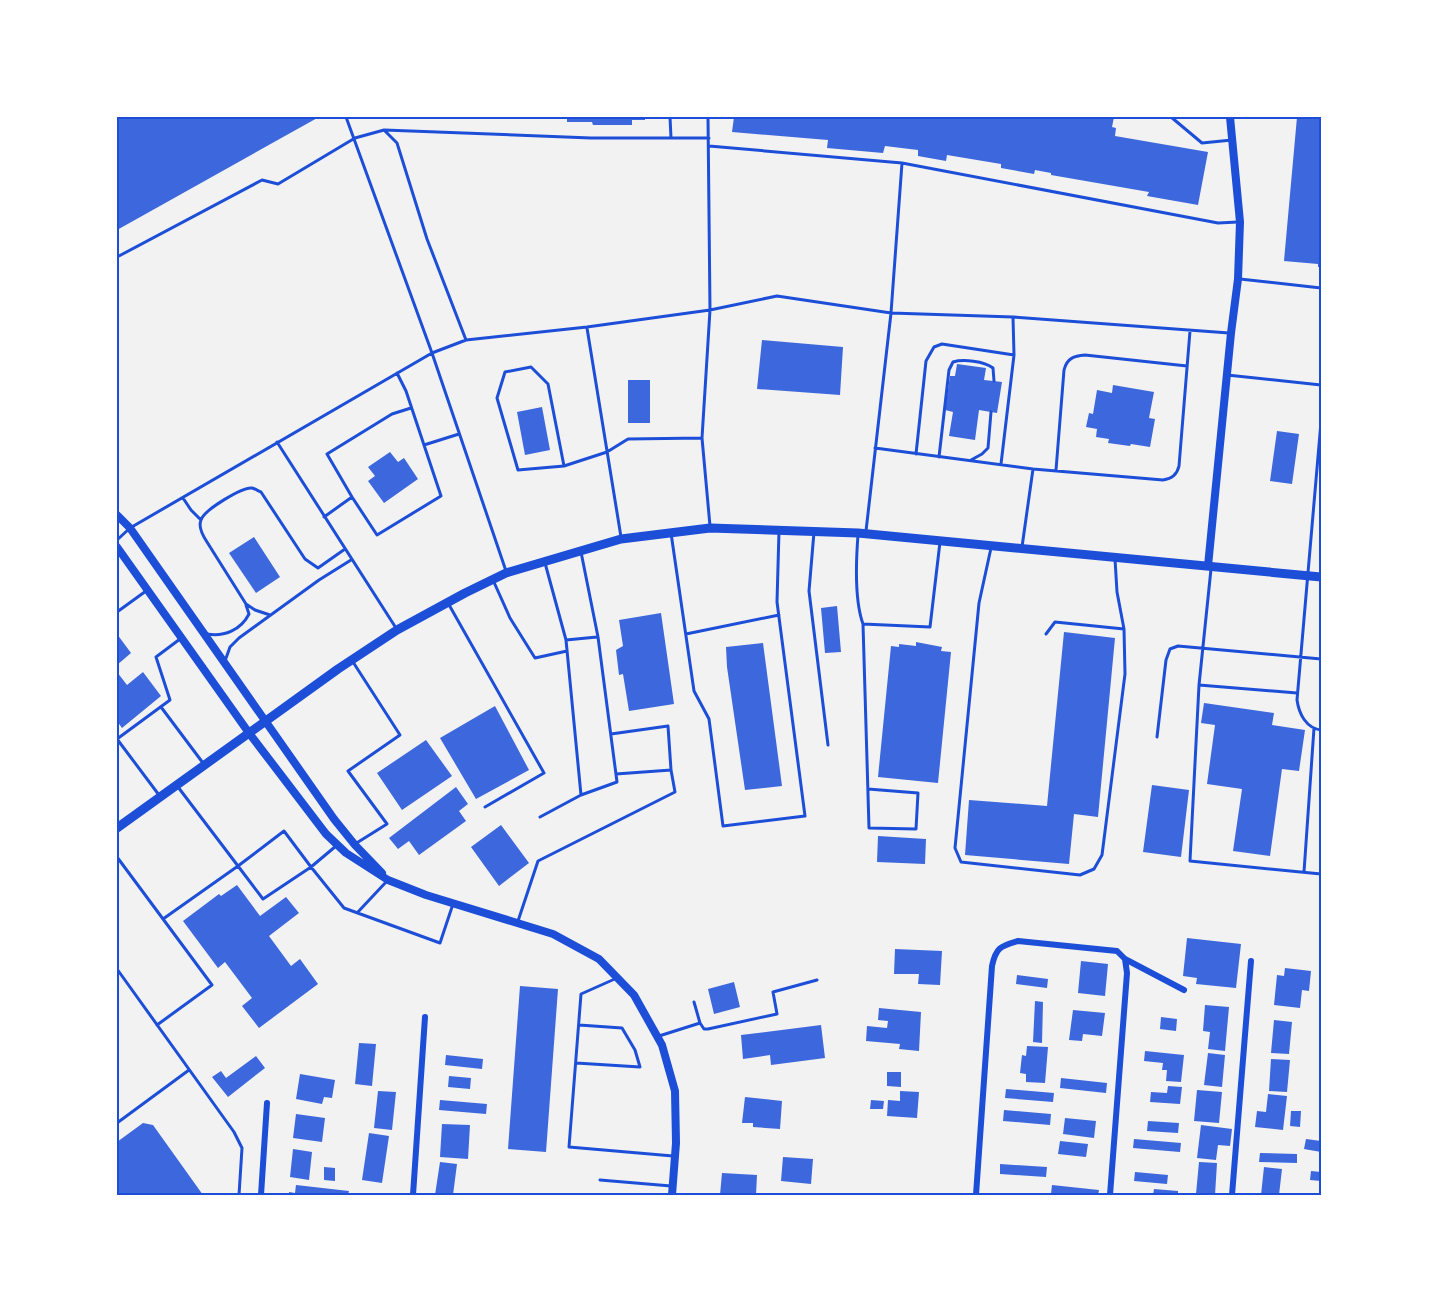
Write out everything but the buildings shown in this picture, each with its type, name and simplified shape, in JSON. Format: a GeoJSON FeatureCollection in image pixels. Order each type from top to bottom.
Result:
{"type":"FeatureCollection","features":[{"type":"Feature","properties":{"kind":"main road"},"geometry":{"type":"LineString","coordinates":[[117,828],[265,721],[397,630],[506,573],[621,539],[710,528],[862,533],[1321,577]]}},
{"type":"Feature","properties":{"kind":"street"},"geometry":{"type":"LineString","coordinates":[[1210,566],[1238,279],[1240,222],[1230,117]]}},
{"type":"Feature","properties":{"kind":"street"},"geometry":{"type":"LineString","coordinates":[[117,515],[130,528],[334,819],[388,880]]}},
{"type":"Feature","properties":{"kind":"street"},"geometry":{"type":"LineString","coordinates":[[117,547],[249,734],[326,834],[338,845],[362,864],[388,880],[426,895],[553,934],[599,959],[634,995],[663,1045],[675,1091],[675,1156],[672,1190]]}},
{"type":"Feature","properties":{"kind":"street"},"geometry":{"type":"LineString","coordinates":[[976,1195],[992,966],[997,951],[1002,946],[1018,941],[1117,951],[1125,959],[1184,990]]}},
{"type":"Feature","properties":{"kind":"street"},"geometry":{"type":"LineString","coordinates":[[1110,1195],[1127,973],[1125,959]]}},
{"type":"Feature","properties":{"kind":"street"},"geometry":{"type":"LineString","coordinates":[[1232,1195],[1251,961]]}},
{"type":"Feature","properties":{"kind":"street"},"geometry":{"type":"LineString","coordinates":[[413,1195],[425,1017]]}},
{"type":"Feature","properties":{"kind":"street"},"geometry":{"type":"LineString","coordinates":[[261,1195],[267,1103]]}},
{"type":"Feature","properties":{"kind":"lane"},"geometry":{"type":"LineString","coordinates":[[346,117],[432,353],[506,573]]}},
{"type":"Feature","properties":{"kind":"lane"},"geometry":{"type":"LineString","coordinates":[[670,117],[670,138]]}},
{"type":"Feature","properties":{"kind":"lane"},"geometry":{"type":"LineString","coordinates":[[708,117],[710,310],[702,438],[710,528]]}},
{"type":"Feature","properties":{"kind":"lane"},"geometry":{"type":"LineString","coordinates":[[1171,117],[1202,143],[1233,140]]}},
{"type":"Feature","properties":{"kind":"lane"},"geometry":{"type":"LineString","coordinates":[[384,130],[397,143],[427,239],[466,340]]}},
{"type":"Feature","properties":{"kind":"lane"},"geometry":{"type":"LineString","coordinates":[[117,257],[262,180],[278,184],[355,138],[384,130],[591,138],[709,138]]}},
{"type":"Feature","properties":{"kind":"lane"},"geometry":{"type":"LineString","coordinates":[[708,146],[902,163],[1218,223],[1240,222]]}},
{"type":"Feature","properties":{"kind":"lane"},"geometry":{"type":"LineString","coordinates":[[868,789],[918,793],[916,829],[869,828],[863,624],[860,615],[856,558],[875,448],[891,314],[902,163]]}},
{"type":"Feature","properties":{"kind":"lane"},"geometry":{"type":"LineString","coordinates":[[1238,279],[1321,288]]}},
{"type":"Feature","properties":{"kind":"lane"},"geometry":{"type":"LineString","coordinates":[[117,540],[130,528],[397,373],[432,353],[466,340],[587,327],[710,310],[777,296],[891,314],[1013,317],[1231,333]]}},
{"type":"Feature","properties":{"kind":"lane"},"geometry":{"type":"LineString","coordinates":[[1001,465],[1014,355],[1013,317]]}},
{"type":"Feature","properties":{"kind":"lane"},"geometry":{"type":"LineString","coordinates":[[587,327],[621,539]]}},
{"type":"Feature","properties":{"kind":"lane"},"geometry":{"type":"LineString","coordinates":[[875,448],[1033,469],[1163,480],[1174,476],[1179,466],[1190,331]]}},
{"type":"Feature","properties":{"kind":"lane"},"geometry":{"type":"LineString","coordinates":[[916,454],[926,361],[934,347],[942,344],[1014,355]]}},
{"type":"Feature","properties":{"kind":"lane"},"geometry":{"type":"LineString","coordinates":[[1056,471],[1064,370],[1069,360],[1074,356],[1086,355],[1187,366]]}},
{"type":"Feature","properties":{"kind":"lane"},"geometry":{"type":"LineString","coordinates":[[939,457],[949,370],[953,362],[960,360],[989,365],[993,368],[994,381]]}},
{"type":"Feature","properties":{"kind":"lane"},"geometry":{"type":"LineString","coordinates":[[564,466],[548,384],[531,368],[505,372],[497,398],[518,470],[564,466],[607,452],[628,439],[702,438]]}},
{"type":"Feature","properties":{"kind":"lane"},"geometry":{"type":"LineString","coordinates":[[397,373],[411,408],[441,496],[377,535],[352,498],[327,454],[392,414],[411,408]]}},
{"type":"Feature","properties":{"kind":"lane"},"geometry":{"type":"LineString","coordinates":[[1227,375],[1321,385]]}},
{"type":"Feature","properties":{"kind":"lane"},"geometry":{"type":"LineString","coordinates":[[969,461],[988,448],[991,412]]}},
{"type":"Feature","properties":{"kind":"lane"},"geometry":{"type":"LineString","coordinates":[[1321,422],[1297,693],[1301,716],[1314,728],[1321,730]]}},
{"type":"Feature","properties":{"kind":"lane"},"geometry":{"type":"LineString","coordinates":[[424,445],[459,434]]}},
{"type":"Feature","properties":{"kind":"lane"},"geometry":{"type":"LineString","coordinates":[[277,442],[397,630]]}},
{"type":"Feature","properties":{"kind":"lane"},"geometry":{"type":"LineString","coordinates":[[1022,549],[1033,469]]}},
{"type":"Feature","properties":{"kind":"lane"},"geometry":{"type":"LineString","coordinates":[[203,633],[220,636],[244,622],[249,614],[246,604],[201,531],[201,520],[208,509],[243,489],[252,488],[261,492],[304,559],[311,564],[318,568],[345,549]]}},
{"type":"Feature","properties":{"kind":"lane"},"geometry":{"type":"LineString","coordinates":[[183,498],[190,510],[201,520]]}},
{"type":"Feature","properties":{"kind":"lane"},"geometry":{"type":"LineString","coordinates":[[324,517],[352,498]]}},
{"type":"Feature","properties":{"kind":"lane"},"geometry":{"type":"LineString","coordinates":[[671,533],[694,691],[709,719],[723,826],[806,816],[777,602],[779,530]]}},
{"type":"Feature","properties":{"kind":"lane"},"geometry":{"type":"LineString","coordinates":[[814,531],[809,591],[828,745]]}},
{"type":"Feature","properties":{"kind":"lane"},"geometry":{"type":"LineString","coordinates":[[863,624],[930,627],[940,540]]}},
{"type":"Feature","properties":{"kind":"lane"},"geometry":{"type":"LineString","coordinates":[[991,546],[979,603],[955,848],[962,862],[1080,875],[1094,869],[1102,855],[1125,674],[1124,629],[1117,592],[1115,558]]}},
{"type":"Feature","properties":{"kind":"lane"},"geometry":{"type":"LineString","coordinates":[[540,817],[581,795],[617,782],[598,637],[581,551]]}},
{"type":"Feature","properties":{"kind":"lane"},"geometry":{"type":"LineString","coordinates":[[224,663],[230,647],[239,638],[352,560]]}},
{"type":"Feature","properties":{"kind":"lane"},"geometry":{"type":"LineString","coordinates":[[545,561],[566,640],[581,795]]}},
{"type":"Feature","properties":{"kind":"lane"},"geometry":{"type":"LineString","coordinates":[[1210,566],[1199,685],[1190,861],[1321,874]]}},
{"type":"Feature","properties":{"kind":"lane"},"geometry":{"type":"LineString","coordinates":[[492,580],[510,618],[535,658],[567,651]]}},
{"type":"Feature","properties":{"kind":"lane"},"geometry":{"type":"LineString","coordinates":[[117,612],[147,590]]}},
{"type":"Feature","properties":{"kind":"lane"},"geometry":{"type":"LineString","coordinates":[[447,602],[544,773],[485,807]]}},
{"type":"Feature","properties":{"kind":"lane"},"geometry":{"type":"LineString","coordinates":[[246,604],[270,615]]}},
{"type":"Feature","properties":{"kind":"lane"},"geometry":{"type":"LineString","coordinates":[[686,634],[779,615]]}},
{"type":"Feature","properties":{"kind":"lane"},"geometry":{"type":"LineString","coordinates":[[1046,634],[1055,622],[1124,629]]}},
{"type":"Feature","properties":{"kind":"lane"},"geometry":{"type":"LineString","coordinates":[[566,640],[598,637]]}},
{"type":"Feature","properties":{"kind":"lane"},"geometry":{"type":"LineString","coordinates":[[160,797],[117,739],[170,700],[156,657],[182,638]]}},
{"type":"Feature","properties":{"kind":"lane"},"geometry":{"type":"LineString","coordinates":[[1156,737],[1166,660],[1170,650],[1178,646],[1321,659]]}},
{"type":"Feature","properties":{"kind":"lane"},"geometry":{"type":"LineString","coordinates":[[352,660],[400,735],[348,771],[387,824],[355,845]]}},
{"type":"Feature","properties":{"kind":"lane"},"geometry":{"type":"LineString","coordinates":[[1199,685],[1297,693]]}},
{"type":"Feature","properties":{"kind":"lane"},"geometry":{"type":"LineString","coordinates":[[161,707],[205,765]]}},
{"type":"Feature","properties":{"kind":"lane"},"geometry":{"type":"LineString","coordinates":[[517,923],[538,861],[675,792],[668,726],[611,734]]}},
{"type":"Feature","properties":{"kind":"lane"},"geometry":{"type":"LineString","coordinates":[[1304,872],[1314,728]]}},
{"type":"Feature","properties":{"kind":"lane"},"geometry":{"type":"LineString","coordinates":[[616,774],[672,770]]}},
{"type":"Feature","properties":{"kind":"lane"},"geometry":{"type":"LineString","coordinates":[[177,785],[263,900],[338,845]]}},
{"type":"Feature","properties":{"kind":"lane"},"geometry":{"type":"LineString","coordinates":[[163,919],[284,831],[344,908],[440,943],[453,903]]}},
{"type":"Feature","properties":{"kind":"lane"},"geometry":{"type":"LineString","coordinates":[[117,856],[212,985],[157,1025]]}},
{"type":"Feature","properties":{"kind":"lane"},"geometry":{"type":"LineString","coordinates":[[357,913],[388,880]]}},
{"type":"Feature","properties":{"kind":"lane"},"geometry":{"type":"LineString","coordinates":[[117,969],[234,1132],[242,1148],[239,1195]]}},
{"type":"Feature","properties":{"kind":"lane"},"geometry":{"type":"LineString","coordinates":[[617,977],[581,994],[569,1147],[675,1156]]}},
{"type":"Feature","properties":{"kind":"lane"},"geometry":{"type":"LineString","coordinates":[[694,1002],[700,1023],[704,1029],[708,1029],[777,1014],[773,992],[817,980]]}},
{"type":"Feature","properties":{"kind":"lane"},"geometry":{"type":"LineString","coordinates":[[657,1036],[700,1023]]}},
{"type":"Feature","properties":{"kind":"lane"},"geometry":{"type":"LineString","coordinates":[[576,1063],[640,1067],[635,1050],[622,1028],[579,1025]]}},
{"type":"Feature","properties":{"kind":"lane"},"geometry":{"type":"LineString","coordinates":[[117,1123],[189,1070]]}},
{"type":"Feature","properties":{"kind":"lane"},"geometry":{"type":"LineString","coordinates":[[600,1180],[672,1190]]}}]}
